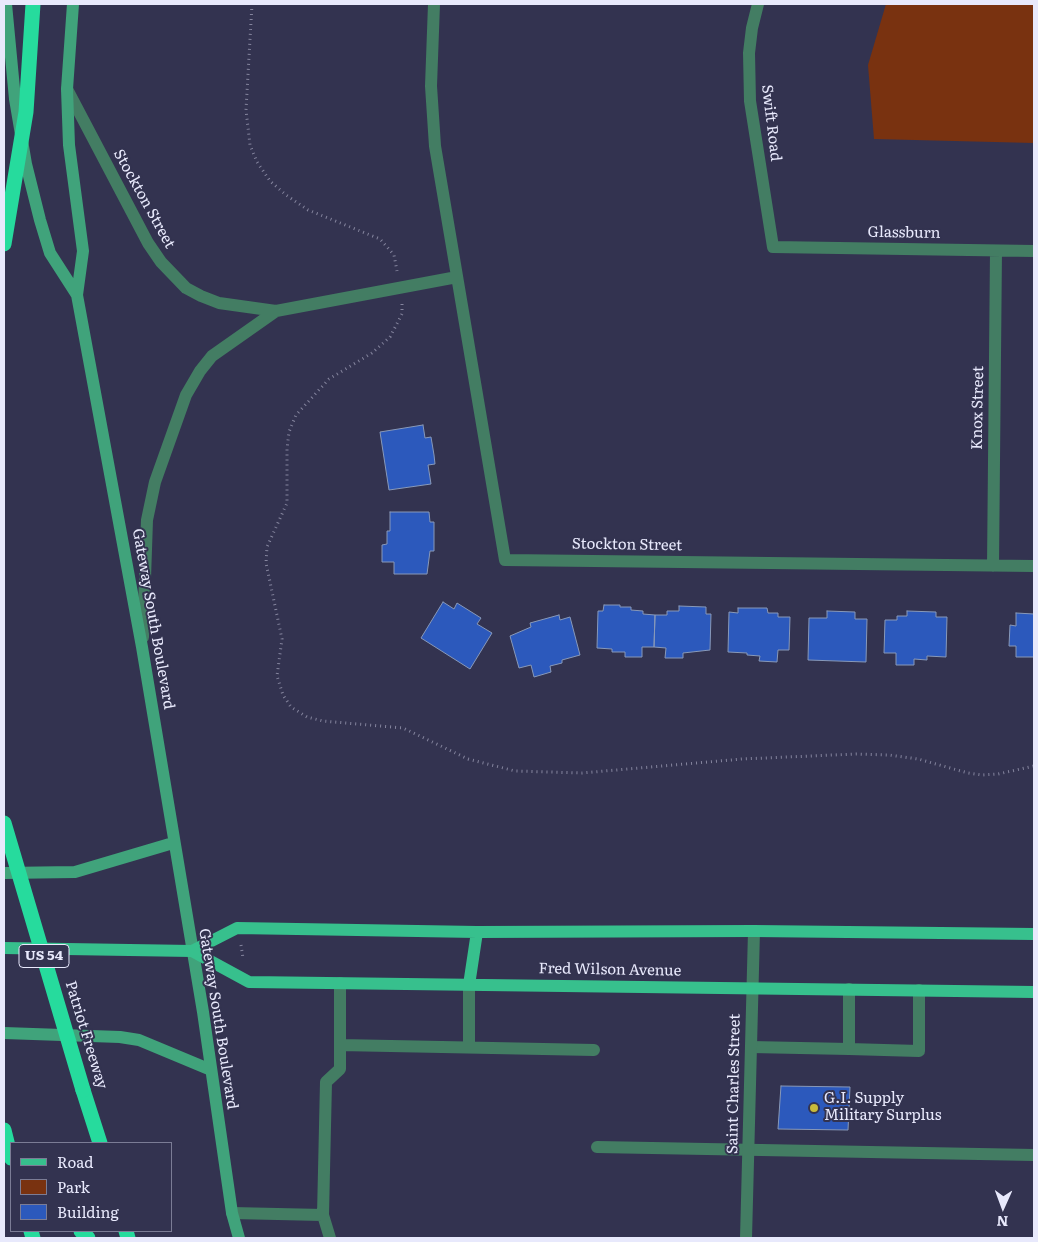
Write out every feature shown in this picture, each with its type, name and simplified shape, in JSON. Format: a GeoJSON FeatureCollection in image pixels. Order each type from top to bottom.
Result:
{"type":"FeatureCollection","features":[{"type":"Feature","properties":{"kind":"highway"},"geometry":{"type":"LineString","coordinates":[[4,244],[26,112],[33,4]]}},
{"type":"Feature","properties":{"kind":"highway","name":"Patriot Freeway"},"geometry":{"type":"LineString","coordinates":[[4,823],[100,1142]]}},
{"type":"Feature","properties":{"kind":"highway"},"geometry":{"type":"LineString","coordinates":[[4,1130],[10,1154]]}},
{"type":"Feature","properties":{"kind":"main road"},"geometry":{"type":"LineString","coordinates":[[6,4],[14,99],[35,201],[50,254],[77,294]]}},
{"type":"Feature","properties":{"kind":"main road","name":"Gateway South Boulevard"},"geometry":{"type":"LineString","coordinates":[[73,4],[67,89],[69,145],[83,251],[77,294],[142,647],[211,1070],[232,1213],[239,1238]]}},
{"type":"Feature","properties":{"kind":"main road"},"geometry":{"type":"LineString","coordinates":[[4,873],[75,872],[173,843]]}},
{"type":"Feature","properties":{"kind":"main road","name":"Fred Wilson Avenue"},"geometry":{"type":"LineString","coordinates":[[192,951],[237,928],[477,932],[754,931],[1034,934]]}},
{"type":"Feature","properties":{"kind":"main road"},"geometry":{"type":"LineString","coordinates":[[469,985],[477,932]]}},
{"type":"Feature","properties":{"kind":"main road","name":"Fred Wilson Avenue"},"geometry":{"type":"LineString","coordinates":[[4,948],[192,951],[249,982],[1034,992]]}},
{"type":"Feature","properties":{"kind":"main road"},"geometry":{"type":"LineString","coordinates":[[4,1033],[120,1037],[139,1040],[211,1070]]}},
{"type":"Feature","properties":{"kind":"street","name":"Stockton Street"},"geometry":{"type":"LineString","coordinates":[[434,4],[431,52],[433,119],[457,277],[505,560],[1034,566]]}},
{"type":"Feature","properties":{"kind":"street","name":"Swift Road"},"geometry":{"type":"LineString","coordinates":[[758,4],[752,28],[749,53],[750,101],[773,247]]}},
{"type":"Feature","properties":{"kind":"street","name":"Stockton Street"},"geometry":{"type":"LineString","coordinates":[[67,89],[134,218],[161,262],[186,288],[200,296],[219,303],[276,311],[457,277]]}},
{"type":"Feature","properties":{"kind":"street","name":"Glassburn"},"geometry":{"type":"LineString","coordinates":[[773,247],[1034,251]]}},
{"type":"Feature","properties":{"kind":"street","name":"Knox Street"},"geometry":{"type":"LineString","coordinates":[[993,566],[996,251]]}},
{"type":"Feature","properties":{"kind":"street","name":"Stockton Street"},"geometry":{"type":"LineString","coordinates":[[142,647],[147,520],[155,482],[186,396],[200,371],[212,356],[276,311]]}},
{"type":"Feature","properties":{"kind":"street","name":"Saint Charles Street"},"geometry":{"type":"LineString","coordinates":[[746,1238],[754,931]]}},
{"type":"Feature","properties":{"kind":"street"},"geometry":{"type":"LineString","coordinates":[[330,1238],[323,1215],[326,1082],[340,1069],[340,983]]}},
{"type":"Feature","properties":{"kind":"street"},"geometry":{"type":"LineString","coordinates":[[469,985],[469,1047]]}},
{"type":"Feature","properties":{"kind":"street"},"geometry":{"type":"LineString","coordinates":[[849,989],[849,1050]]}},
{"type":"Feature","properties":{"kind":"street"},"geometry":{"type":"LineString","coordinates":[[751,1047],[919,1051],[919,990]]}},
{"type":"Feature","properties":{"kind":"street"},"geometry":{"type":"LineString","coordinates":[[340,1045],[594,1050]]}},
{"type":"Feature","properties":{"kind":"street"},"geometry":{"type":"LineString","coordinates":[[597,1147],[1034,1155]]}},
{"type":"Feature","properties":{"kind":"street"},"geometry":{"type":"LineString","coordinates":[[232,1213],[323,1215]]}},
{"type":"Feature","properties":{"kind":"path"},"geometry":{"type":"LineString","coordinates":[[252,4],[246,110],[250,145],[257,162],[270,181],[308,210],[380,239],[394,255],[400,288],[402,314],[390,337],[372,353],[329,379],[296,415],[290,432],[287,449],[287,503],[268,547],[266,563],[282,638],[277,676],[283,695],[291,707],[307,717],[323,721],[403,728],[488,765],[515,771],[550,774],[742,759],[856,754],[889,755],[918,759],[982,775],[998,774],[1034,766]]}},
{"type":"Feature","properties":{"kind":"path"},"geometry":{"type":"LineString","coordinates":[[240,945],[244,961]]}},
{"type":"Feature","properties":{"kind":"green space"},"geometry":{"type":"Polygon","coordinates":[[[886,4],[1034,4],[1034,143],[874,139],[868,65],[886,4]]]}},
{"type":"Feature","properties":{"kind":"building"},"geometry":{"type":"Polygon","coordinates":[[[423,425],[425,438],[431,437],[434,455],[435,464],[428,465],[431,484],[389,490],[380,432],[423,425]]]}},
{"type":"Feature","properties":{"kind":"building"},"geometry":{"type":"Polygon","coordinates":[[[390,512],[429,512],[430,522],[434,522],[434,551],[430,551],[427,574],[394,574],[394,562],[382,562],[382,545],[387,544],[387,531],[390,531],[390,512]]]}},
{"type":"Feature","properties":{"kind":"building"},"geometry":{"type":"Polygon","coordinates":[[[443,602],[454,609],[457,603],[481,618],[477,624],[492,633],[470,669],[421,638],[443,602]]]}},
{"type":"Feature","properties":{"kind":"building"},"geometry":{"type":"Polygon","coordinates":[[[604,605],[631,607],[631,610],[643,611],[643,614],[655,615],[654,647],[642,647],[642,657],[625,657],[625,652],[612,652],[612,649],[597,648],[598,611],[603,611],[604,605]]]}},
{"type":"Feature","properties":{"kind":"building"},"geometry":{"type":"Polygon","coordinates":[[[679,606],[706,607],[706,614],[711,614],[710,650],[683,653],[683,658],[665,658],[666,648],[654,647],[655,615],[667,615],[667,611],[679,611],[679,606]]]}},
{"type":"Feature","properties":{"kind":"building"},"geometry":{"type":"Polygon","coordinates":[[[738,608],[767,608],[768,613],[778,613],[778,617],[790,617],[789,650],[778,650],[777,662],[759,661],[760,656],[747,655],[747,653],[728,652],[729,612],[738,613],[738,608]]]}},
{"type":"Feature","properties":{"kind":"building"},"geometry":{"type":"Polygon","coordinates":[[[827,611],[855,612],[855,619],[867,619],[866,662],[808,660],[809,618],[827,618],[827,611]]]}},
{"type":"Feature","properties":{"kind":"building"},"geometry":{"type":"Polygon","coordinates":[[[907,611],[936,612],[936,617],[947,617],[946,657],[927,656],[927,660],[914,659],[914,665],[896,665],[896,653],[884,653],[885,620],[897,620],[897,616],[907,616],[907,611]]]}},
{"type":"Feature","properties":{"kind":"building"},"geometry":{"type":"Polygon","coordinates":[[[1016,613],[1034,614],[1034,657],[1016,657],[1016,646],[1009,646],[1010,625],[1016,626],[1016,613]]]}},
{"type":"Feature","properties":{"kind":"building"},"geometry":{"type":"Polygon","coordinates":[[[559,615],[560,620],[570,617],[580,655],[562,660],[562,663],[550,666],[551,672],[534,677],[531,665],[519,668],[510,636],[531,627],[530,623],[559,615]]]}},
{"type":"Feature","properties":{"kind":"building","name":"G.I. Supply Military Surplus"},"geometry":{"type":"Polygon","coordinates":[[[781,1086],[850,1087],[848,1130],[778,1129],[781,1086]]]}},
{"type":"Feature","properties":{"kind":"place","name":"G.I. Supply Military Surplus"},"geometry":{"type":"Point","coordinates":[814,1108]}}]}
